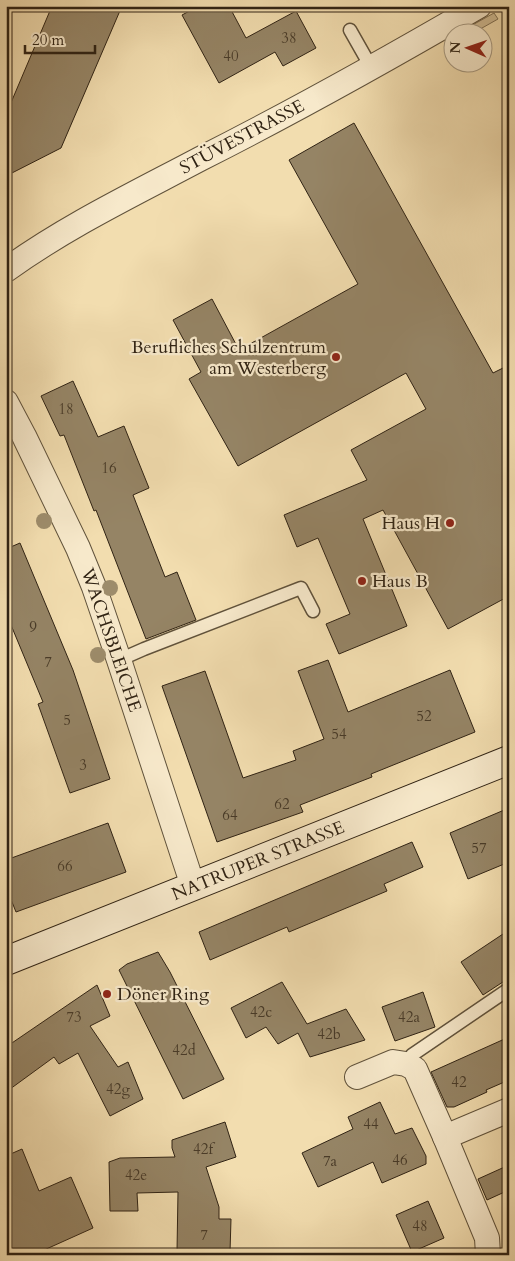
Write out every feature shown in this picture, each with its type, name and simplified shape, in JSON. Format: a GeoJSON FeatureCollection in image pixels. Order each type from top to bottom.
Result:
{"type":"FeatureCollection","features":[{"type":"Feature","properties":{"kind":"main road","name":"NATRUPER STRASSE"},"geometry":{"type":"LineString","coordinates":[[6,961],[509,760]]}},
{"type":"Feature","properties":{"kind":"street","name":"STÜVESTRASSE"},"geometry":{"type":"LineString","coordinates":[[6,270],[96,213],[200,160],[480,6]]}},
{"type":"Feature","properties":{"kind":"street","name":"WACHSBLEICHE"},"geometry":{"type":"LineString","coordinates":[[6,402],[78,548],[94,588],[120,660],[193,886]]}},
{"type":"Feature","properties":{"kind":"street"},"geometry":{"type":"LineString","coordinates":[[357,1077],[393,1062],[406,1064],[415,1069],[446,1137],[486,1238],[488,1255]]}},
{"type":"Feature","properties":{"kind":"street"},"geometry":{"type":"LineString","coordinates":[[446,1137],[509,1110]]}},
{"type":"Feature","properties":{"kind":"lane"},"geometry":{"type":"LineString","coordinates":[[350,30],[371,67]]}},
{"type":"Feature","properties":{"kind":"lane"},"geometry":{"type":"LineString","coordinates":[[120,660],[300,588],[313,611]]}},
{"type":"Feature","properties":{"kind":"lane"},"geometry":{"type":"LineString","coordinates":[[406,1064],[412,1055],[509,989]]}},
{"type":"Feature","properties":{"kind":"shaded area"},"geometry":{"type":"Polygon","coordinates":[[[494,13],[498,19],[492,22],[478,22],[494,13]]]}},
{"type":"Feature","properties":{"kind":"building"},"geometry":{"type":"Polygon","coordinates":[[[52,6],[122,6],[61,148],[6,176],[6,107],[10,105],[52,6]]]}},
{"type":"Feature","properties":{"kind":"building"},"geometry":{"type":"Polygon","coordinates":[[[199,6],[229,6],[246,38],[296,11],[316,48],[283,66],[275,52],[219,83],[182,15],[199,6]]]}},
{"type":"Feature","properties":{"kind":"building"},"geometry":{"type":"Polygon","coordinates":[[[354,123],[493,373],[509,365],[509,596],[448,629],[383,510],[363,519],[407,626],[339,654],[326,624],[350,614],[318,538],[297,547],[284,515],[367,480],[351,450],[426,409],[406,373],[238,466],[189,379],[201,372],[173,320],[212,299],[239,350],[358,284],[289,160],[354,123]]]}},
{"type":"Feature","properties":{"kind":"building"},"geometry":{"type":"Polygon","coordinates":[[[73,381],[98,437],[124,426],[149,488],[133,495],[165,577],[177,572],[196,620],[146,639],[96,510],[94,511],[64,435],[60,436],[41,396],[73,381]]]}},
{"type":"Feature","properties":{"kind":"building"},"geometry":{"type":"Polygon","coordinates":[[[20,543],[73,670],[110,779],[70,793],[38,704],[43,702],[6,613],[6,549],[20,543]]]}},
{"type":"Feature","properties":{"kind":"building"},"geometry":{"type":"Polygon","coordinates":[[[328,660],[348,712],[450,670],[475,732],[371,774],[372,777],[300,805],[303,812],[217,842],[162,686],[205,671],[243,778],[296,760],[293,751],[324,739],[298,671],[328,660]]]}},
{"type":"Feature","properties":{"kind":"building"},"geometry":{"type":"Polygon","coordinates":[[[509,808],[509,862],[468,879],[450,833],[509,808]]]}},
{"type":"Feature","properties":{"kind":"building"},"geometry":{"type":"Polygon","coordinates":[[[108,823],[126,872],[16,912],[6,887],[6,860],[108,823]]]}},
{"type":"Feature","properties":{"kind":"building"},"geometry":{"type":"Polygon","coordinates":[[[412,842],[423,867],[384,884],[387,891],[289,932],[287,927],[210,960],[199,932],[412,842]]]}},
{"type":"Feature","properties":{"kind":"building"},"geometry":{"type":"Polygon","coordinates":[[[509,930],[509,978],[483,995],[461,962],[509,930]]]}},
{"type":"Feature","properties":{"kind":"building"},"geometry":{"type":"Polygon","coordinates":[[[158,952],[224,1079],[183,1099],[119,970],[127,964],[158,952]]]}},
{"type":"Feature","properties":{"kind":"building"},"geometry":{"type":"Polygon","coordinates":[[[282,982],[307,1024],[346,1009],[365,1040],[310,1057],[298,1033],[278,1044],[266,1027],[246,1038],[231,1008],[282,982]]]}},
{"type":"Feature","properties":{"kind":"building"},"geometry":{"type":"Polygon","coordinates":[[[97,985],[110,1016],[90,1026],[118,1067],[128,1062],[143,1099],[110,1116],[78,1053],[59,1064],[54,1057],[6,1092],[6,1047],[97,985]]]}},
{"type":"Feature","properties":{"kind":"building"},"geometry":{"type":"Polygon","coordinates":[[[423,992],[435,1027],[395,1041],[382,1007],[423,992]]]}},
{"type":"Feature","properties":{"kind":"building"},"geometry":{"type":"Polygon","coordinates":[[[509,1037],[509,1080],[454,1107],[447,1107],[431,1072],[509,1037]]]}},
{"type":"Feature","properties":{"kind":"building"},"geometry":{"type":"Polygon","coordinates":[[[380,1102],[395,1134],[412,1128],[426,1156],[426,1164],[382,1183],[373,1162],[318,1187],[302,1153],[353,1129],[348,1117],[380,1102]]]}},
{"type":"Feature","properties":{"kind":"building"},"geometry":{"type":"Polygon","coordinates":[[[225,1122],[236,1157],[206,1167],[219,1207],[219,1219],[231,1219],[230,1252],[177,1251],[178,1192],[137,1193],[138,1211],[110,1211],[109,1162],[120,1158],[175,1157],[172,1140],[225,1122]]]}},
{"type":"Feature","properties":{"kind":"building"},"geometry":{"type":"Polygon","coordinates":[[[22,1149],[39,1191],[71,1177],[93,1228],[33,1255],[6,1255],[6,1156],[22,1149]]]}},
{"type":"Feature","properties":{"kind":"building"},"geometry":{"type":"Polygon","coordinates":[[[509,1165],[509,1190],[487,1200],[478,1179],[509,1165]]]}},
{"type":"Feature","properties":{"kind":"building"},"geometry":{"type":"Polygon","coordinates":[[[428,1201],[444,1238],[412,1252],[396,1215],[428,1201]]]}},
{"type":"Feature","properties":{"kind":"place","name":"Berufliches Schulzentrum am Westerberg"},"geometry":{"type":"Point","coordinates":[336,357]}},
{"type":"Feature","properties":{"kind":"place","name":"Haus H"},"geometry":{"type":"Point","coordinates":[450,523]}},
{"type":"Feature","properties":{"kind":"place","name":"Haus B"},"geometry":{"type":"Point","coordinates":[362,581]}},
{"type":"Feature","properties":{"kind":"place","name":"Döner Ring"},"geometry":{"type":"Point","coordinates":[107,994]}}]}
